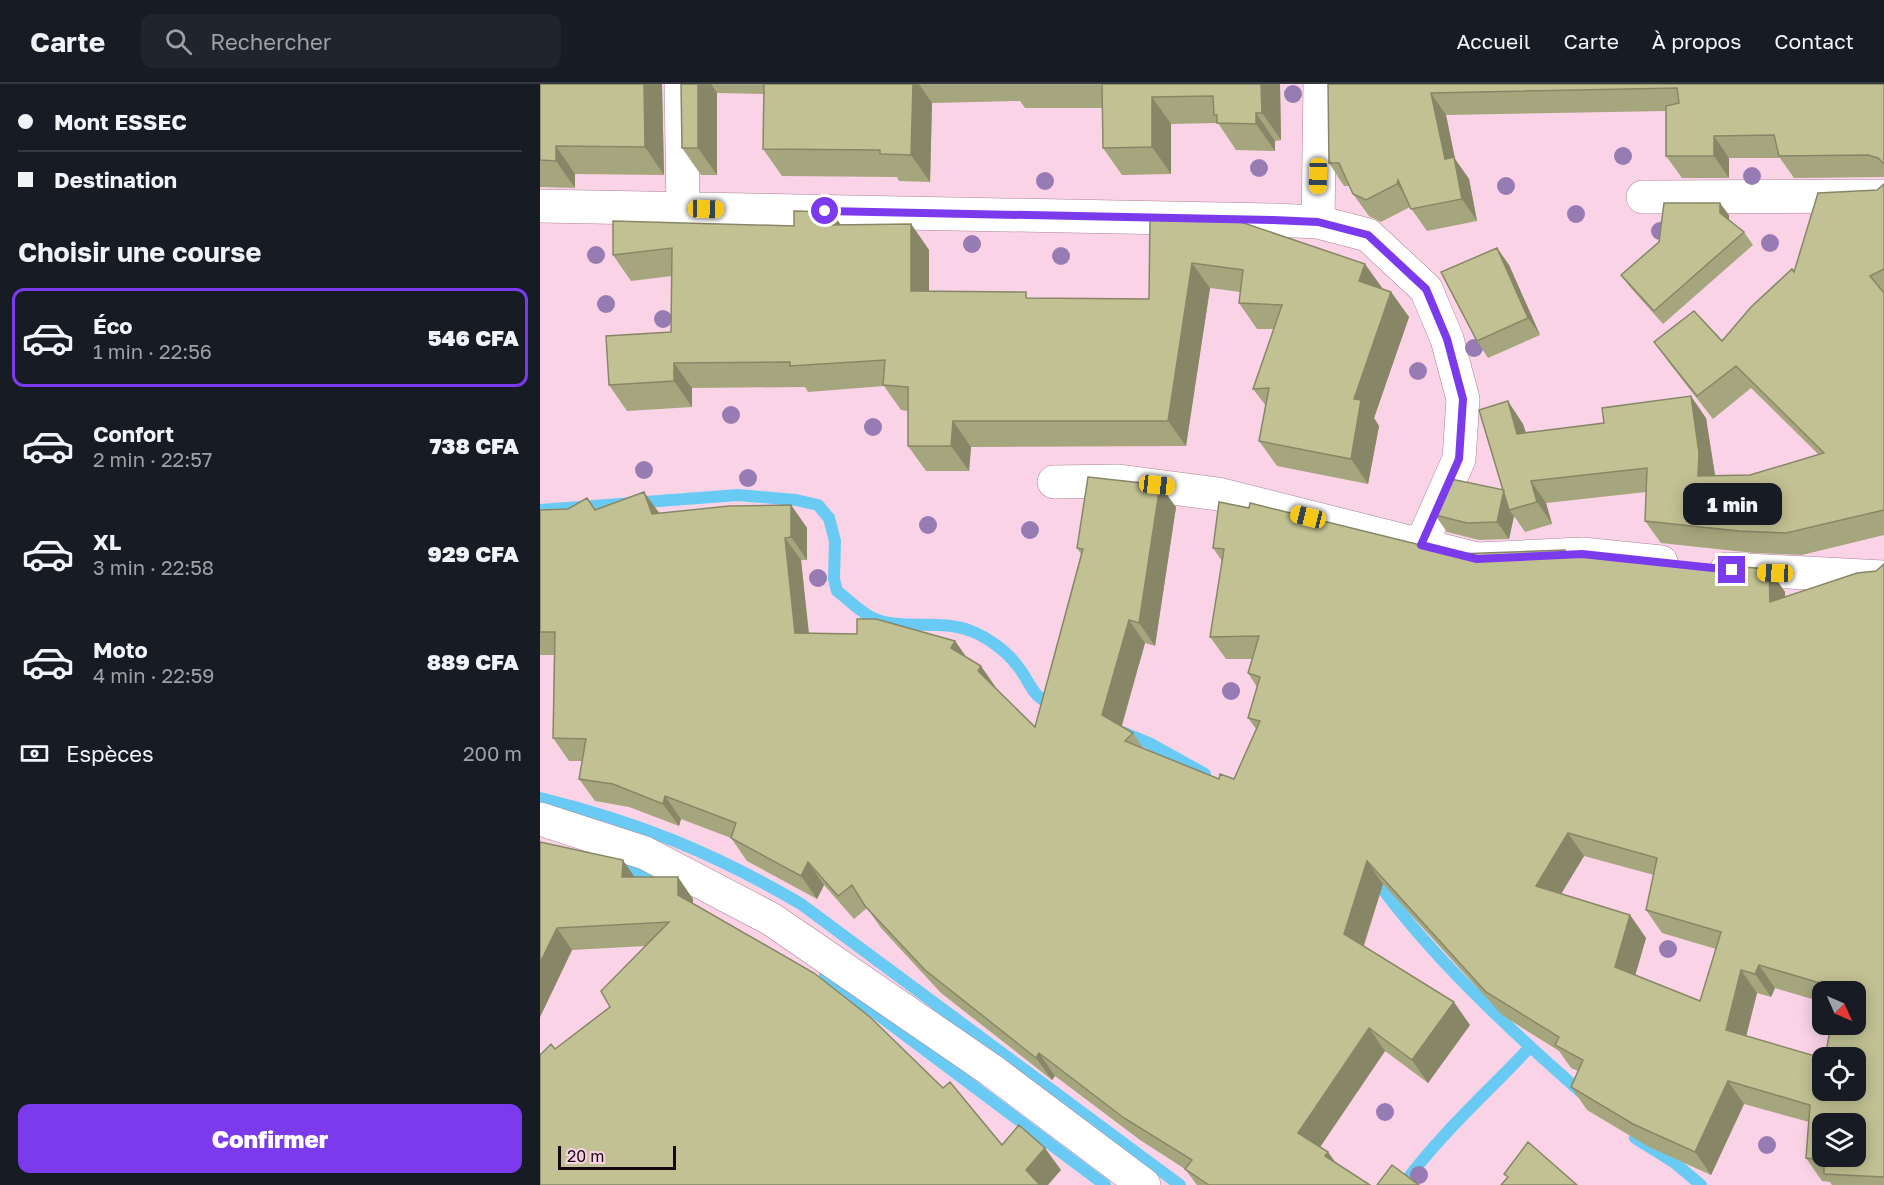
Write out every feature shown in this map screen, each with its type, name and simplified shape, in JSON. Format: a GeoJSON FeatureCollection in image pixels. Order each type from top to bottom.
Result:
{"type":"FeatureCollection","features":[{"type":"Feature","properties":{"kind":"street"},"geometry":{"type":"LineString","coordinates":[[681,84],[683,208]]}},
{"type":"Feature","properties":{"kind":"street"},"geometry":{"type":"LineString","coordinates":[[1318,222],[1320,84]]}},
{"type":"Feature","properties":{"kind":"street"},"geometry":{"type":"LineString","coordinates":[[1643,197],[1884,196]]}},
{"type":"Feature","properties":{"kind":"street"},"geometry":{"type":"LineString","coordinates":[[540,206],[1318,222],[1368,235],[1426,289],[1447,339],[1463,399],[1459,459],[1421,545]]}},
{"type":"Feature","properties":{"kind":"street"},"geometry":{"type":"LineString","coordinates":[[1054,482],[1119,481],[1218,494],[1477,559],[1582,554],[1753,572],[1884,577]]}},
{"type":"Feature","properties":{"kind":"street"},"geometry":{"type":"LineString","coordinates":[[540,819],[645,853],[771,919],[991,1070],[1144,1185]]}},
{"type":"Feature","properties":{"kind":"building"},"geometry":{"type":"Polygon","coordinates":[[[540,84],[644,84],[645,147],[556,146],[556,161],[540,160],[540,84]]]}},
{"type":"Feature","properties":{"kind":"building"},"geometry":{"type":"Polygon","coordinates":[[[681,84],[698,84],[698,148],[682,148],[681,84]]]}},
{"type":"Feature","properties":{"kind":"building"},"geometry":{"type":"Polygon","coordinates":[[[764,84],[913,84],[911,155],[880,154],[880,150],[763,149],[764,84]]]}},
{"type":"Feature","properties":{"kind":"building"},"geometry":{"type":"Polygon","coordinates":[[[1102,84],[1261,84],[1262,113],[1256,113],[1256,124],[1217,123],[1213,96],[1152,97],[1152,147],[1103,148],[1102,84]]]}},
{"type":"Feature","properties":{"kind":"building"},"geometry":{"type":"Polygon","coordinates":[[[1328,84],[1884,84],[1884,164],[1878,158],[1868,155],[1779,156],[1774,135],[1714,136],[1714,156],[1666,156],[1666,106],[1679,103],[1677,88],[1431,93],[1445,159],[1454,157],[1462,199],[1411,209],[1398,180],[1397,184],[1366,200],[1353,194],[1339,163],[1329,163],[1328,84]]]}},
{"type":"Feature","properties":{"kind":"building"},"geometry":{"type":"Polygon","coordinates":[[[1884,184],[1884,269],[1870,276],[1884,293],[1884,510],[1786,533],[1739,531],[1645,521],[1647,468],[1531,481],[1537,502],[1509,510],[1479,410],[1508,401],[1517,434],[1604,423],[1602,408],[1691,396],[1699,453],[1698,476],[1750,475],[1824,453],[1736,366],[1697,396],[1654,342],[1694,311],[1722,341],[1751,307],[1792,269],[1794,272],[1818,193],[1877,190],[1884,184]]]}},
{"type":"Feature","properties":{"kind":"building"},"geometry":{"type":"Polygon","coordinates":[[[1664,203],[1720,203],[1720,213],[1744,232],[1654,311],[1621,275],[1659,242],[1664,203]]]}},
{"type":"Feature","properties":{"kind":"building"},"geometry":{"type":"Polygon","coordinates":[[[794,211],[832,212],[831,225],[911,224],[911,291],[1026,292],[1026,298],[1149,299],[1150,216],[1223,216],[1365,264],[1359,281],[1391,292],[1354,399],[1361,400],[1351,459],[1259,441],[1269,388],[1253,389],[1282,305],[1239,303],[1243,270],[1192,263],[1168,421],[953,421],[951,446],[908,446],[908,387],[883,385],[885,360],[790,366],[790,362],[674,363],[674,381],[609,385],[606,336],[671,332],[672,248],[613,255],[613,221],[794,226],[794,211]]]}},
{"type":"Feature","properties":{"kind":"building"},"geometry":{"type":"Polygon","coordinates":[[[1497,248],[1528,318],[1477,341],[1441,272],[1497,248]]]}},
{"type":"Feature","properties":{"kind":"building"},"geometry":{"type":"Polygon","coordinates":[[[1088,477],[1160,485],[1139,623],[1129,620],[1102,715],[1133,733],[1125,741],[1219,779],[1220,774],[1234,779],[1260,721],[1248,718],[1260,677],[1248,673],[1259,636],[1210,637],[1224,549],[1213,548],[1219,502],[1249,508],[1250,503],[1457,554],[1565,550],[1566,554],[1769,569],[1770,602],[1857,573],[1876,571],[1884,564],[1884,1177],[1824,1174],[1824,1167],[1866,1167],[1866,1113],[1812,1113],[1812,1159],[1806,1158],[1810,1105],[1728,1081],[1695,1152],[1633,1124],[1571,1087],[1583,1060],[1555,1045],[1559,1037],[1486,992],[1367,861],[1344,934],[1454,1002],[1412,1060],[1369,1028],[1298,1133],[1328,1152],[1325,1156],[1370,1185],[1209,1185],[1185,1169],[1192,1160],[1124,1118],[1039,1053],[1036,1058],[925,970],[865,906],[852,885],[838,896],[808,862],[801,876],[731,838],[736,823],[665,796],[663,804],[613,784],[579,779],[586,739],[553,738],[555,632],[540,632],[540,510],[568,509],[587,498],[595,510],[644,492],[652,514],[729,506],[791,505],[791,537],[785,538],[795,633],[857,634],[857,619],[876,619],[955,641],[951,648],[981,666],[978,671],[1035,727],[1083,549],[1077,548],[1088,477]],[[1568,833],[1536,886],[1630,915],[1615,967],[1700,1001],[1721,932],[1646,910],[1657,858],[1568,833]],[[1759,965],[1755,974],[1741,970],[1726,1030],[1812,1055],[1812,1101],[1866,1101],[1866,1047],[1827,1047],[1829,1035],[1866,1035],[1866,981],[1813,981],[1759,965]]]}},
{"type":"Feature","properties":{"kind":"building"},"geometry":{"type":"Polygon","coordinates":[[[1451,479],[1504,490],[1497,522],[1467,523],[1435,515],[1451,479]]]}},
{"type":"Feature","properties":{"kind":"building"},"geometry":{"type":"Polygon","coordinates":[[[540,842],[623,860],[622,877],[678,877],[678,895],[814,973],[870,1017],[943,1088],[950,1082],[1002,1145],[1019,1125],[1045,1148],[1026,1170],[1040,1185],[540,1185],[540,1055],[551,1044],[555,1049],[610,1007],[601,991],[669,922],[557,928],[540,963],[540,842]]]}},
{"type":"Feature","properties":{"kind":"building"},"geometry":{"type":"Polygon","coordinates":[[[1528,1142],[1577,1185],[1501,1185],[1508,1177],[1504,1174],[1528,1142]]]}},
{"type":"Feature","properties":{"kind":"building"},"geometry":{"type":"Polygon","coordinates":[[[1392,1165],[1419,1185],[1377,1185],[1392,1165]]]}},
{"type":"Feature","properties":{"kind":"waterway"},"geometry":{"type":"LineString","coordinates":[[540,510],[738,495],[796,500],[818,505],[829,518],[835,541],[834,579],[837,591],[871,617],[883,621],[907,625],[959,627],[983,637],[1002,649],[1012,659],[1036,694],[1055,706]]}},
{"type":"Feature","properties":{"kind":"waterway"},"geometry":{"type":"LineString","coordinates":[[1122,732],[1149,743],[1205,774]]}},
{"type":"Feature","properties":{"kind":"waterway"},"geometry":{"type":"LineString","coordinates":[[540,798],[609,817],[675,841],[738,870],[801,904],[1180,1185]]}},
{"type":"Feature","properties":{"kind":"waterway"},"geometry":{"type":"LineString","coordinates":[[614,863],[665,883]]}},
{"type":"Feature","properties":{"kind":"waterway"},"geometry":{"type":"LineString","coordinates":[[1373,876],[1445,963],[1499,1017],[1583,1094]]}},
{"type":"Feature","properties":{"kind":"waterway"},"geometry":{"type":"LineString","coordinates":[[825,975],[1105,1185]]}},
{"type":"Feature","properties":{"kind":"waterway"},"geometry":{"type":"LineString","coordinates":[[1403,1185],[1448,1131],[1530,1047]]}},
{"type":"Feature","properties":{"kind":"waterway"},"geometry":{"type":"LineString","coordinates":[[1635,1138],[1675,1163],[1701,1185]]}},
{"type":"Feature","properties":{"kind":"route"},"geometry":{"type":"LineString","coordinates":[[825,211],[1273,220],[1318,222],[1368,235],[1426,289],[1447,339],[1463,399],[1459,459],[1421,545],[1477,559],[1582,554],[1732,570]]}}]}
